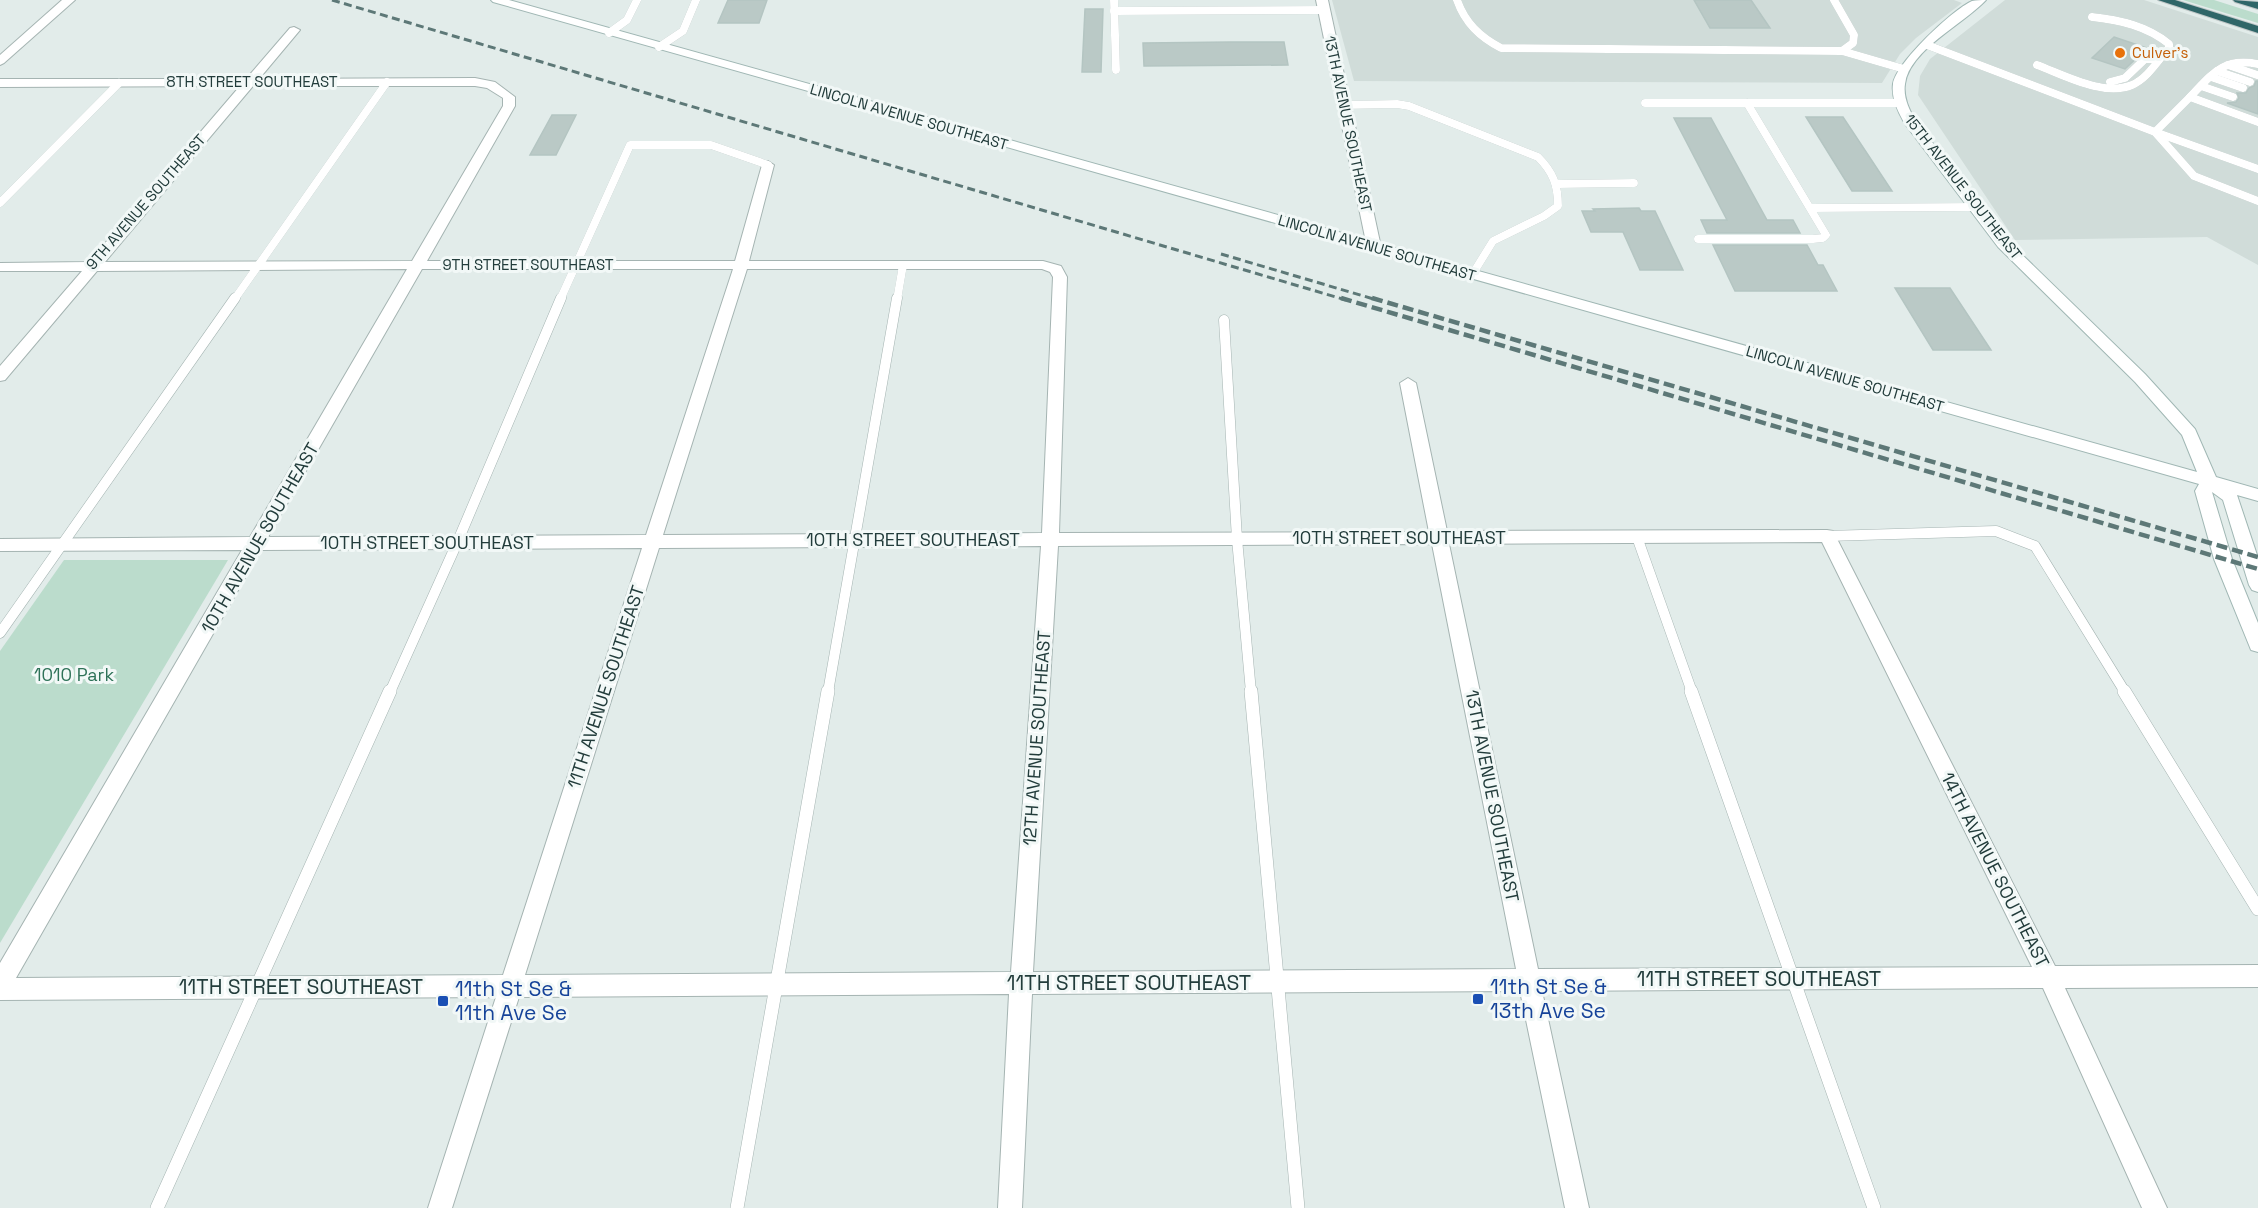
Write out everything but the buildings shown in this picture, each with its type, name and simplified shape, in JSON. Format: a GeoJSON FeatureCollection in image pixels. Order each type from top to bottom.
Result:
{"type":"FeatureCollection","features":[{"type":"Feature","properties":{"kind":"highway"},"geometry":{"type":"LineString","coordinates":[[2164,0],[2258,30]]}},
{"type":"Feature","properties":{"kind":"highway"},"geometry":{"type":"LineString","coordinates":[[2239,0],[2258,6]]}},
{"type":"Feature","properties":{"kind":"street"},"geometry":{"type":"LineString","coordinates":[[0,61],[69,0]]}},
{"type":"Feature","properties":{"kind":"street","name":"LINCOLN AVENUE SOUTHEAST"},"geometry":{"type":"LineString","coordinates":[[497,0],[2258,495]]}},
{"type":"Feature","properties":{"kind":"street"},"geometry":{"type":"LineString","coordinates":[[1904,69],[1976,1]]}},
{"type":"Feature","properties":{"kind":"street","name":"13TH AVENUE SOUTHEAST"},"geometry":{"type":"LineString","coordinates":[[1323,5],[1374,247]]}},
{"type":"Feature","properties":{"kind":"street","name":"9TH AVENUE SOUTHEAST"},"geometry":{"type":"LineString","coordinates":[[0,376],[90,267],[294,30]]}},
{"type":"Feature","properties":{"kind":"street","name":"15TH AVENUE SOUTHEAST"},"geometry":{"type":"LineString","coordinates":[[1904,69],[1898,82],[1901,103],[1909,121],[2002,243],[2140,378],[2189,433],[2209,481],[2230,497],[2258,585]]}},
{"type":"Feature","properties":{"kind":"street","name":"8TH STREET SOUTHEAST"},"geometry":{"type":"LineString","coordinates":[[0,83],[475,82],[491,85],[503,91]]}},
{"type":"Feature","properties":{"kind":"street","name":"10TH AVENUE SOUTHEAST"},"geometry":{"type":"LineString","coordinates":[[0,984],[509,106],[510,97],[503,91]]}},
{"type":"Feature","properties":{"kind":"street","name":"11TH AVENUE SOUTHEAST"},"geometry":{"type":"LineString","coordinates":[[440,1208],[741,265],[768,165]]}},
{"type":"Feature","properties":{"kind":"street","name":"9TH STREET SOUTHEAST"},"geometry":{"type":"LineString","coordinates":[[0,267],[1043,265],[1056,268]]}},
{"type":"Feature","properties":{"kind":"street","name":"12TH AVENUE SOUTHEAST"},"geometry":{"type":"LineString","coordinates":[[1010,1208],[1021,984],[1050,540],[1060,277],[1056,268]]}},
{"type":"Feature","properties":{"kind":"street","name":"13TH AVENUE SOUTHEAST"},"geometry":{"type":"LineString","coordinates":[[1408,383],[1441,538],[1528,981],[1577,1208]]}},
{"type":"Feature","properties":{"kind":"street","name":"15TH AVENUE SOUTHEAST"},"geometry":{"type":"LineString","coordinates":[[2209,481],[2204,491],[2223,559],[2258,645]]}},
{"type":"Feature","properties":{"kind":"street","name":"10TH STREET SOUTHEAST"},"geometry":{"type":"LineString","coordinates":[[0,545],[1827,536]]}},
{"type":"Feature","properties":{"kind":"street","name":"14TH AVENUE SOUTHEAST"},"geometry":{"type":"LineString","coordinates":[[1827,536],[2049,978],[2155,1208]]}},
{"type":"Feature","properties":{"kind":"street","name":"11TH STREET SOUTHEAST"},"geometry":{"type":"LineString","coordinates":[[0,989],[2258,976]]}},
{"type":"Feature","properties":{"kind":"lane"},"geometry":{"type":"LineString","coordinates":[[609,33],[627,20],[637,0]]}},
{"type":"Feature","properties":{"kind":"lane"},"geometry":{"type":"LineString","coordinates":[[659,47],[683,31],[696,0]]}},
{"type":"Feature","properties":{"kind":"lane"},"geometry":{"type":"LineString","coordinates":[[1114,0],[1116,70]]}},
{"type":"Feature","properties":{"kind":"lane"},"geometry":{"type":"LineString","coordinates":[[1457,0],[1462,16],[1483,39],[1501,48],[1842,51],[1904,69]]}},
{"type":"Feature","properties":{"kind":"lane"},"geometry":{"type":"LineString","coordinates":[[1834,0],[1854,35],[1853,44],[1842,51]]}},
{"type":"Feature","properties":{"kind":"lane"},"geometry":{"type":"LineString","coordinates":[[1114,11],[1323,5]]}},
{"type":"Feature","properties":{"kind":"lane"},"geometry":{"type":"LineString","coordinates":[[2037,65],[2054,66],[2091,80],[2118,81],[2145,59],[2159,59],[2169,48],[2169,44],[2163,39],[2109,19],[2092,17]]}},
{"type":"Feature","properties":{"kind":"lane"},"geometry":{"type":"LineString","coordinates":[[1927,45],[2258,169]]}},
{"type":"Feature","properties":{"kind":"lane"},"geometry":{"type":"LineString","coordinates":[[2155,132],[2224,63],[2245,60],[2258,64]]}},
{"type":"Feature","properties":{"kind":"lane"},"geometry":{"type":"LineString","coordinates":[[2224,63],[2258,75]]}},
{"type":"Feature","properties":{"kind":"lane"},"geometry":{"type":"LineString","coordinates":[[2217,71],[2250,82]]}},
{"type":"Feature","properties":{"kind":"lane"},"geometry":{"type":"LineString","coordinates":[[2211,77],[2242,88]]}},
{"type":"Feature","properties":{"kind":"lane"},"geometry":{"type":"LineString","coordinates":[[0,203],[119,82]]}},
{"type":"Feature","properties":{"kind":"lane"},"geometry":{"type":"LineString","coordinates":[[0,633],[387,82]]}},
{"type":"Feature","properties":{"kind":"lane"},"geometry":{"type":"LineString","coordinates":[[2201,86],[2233,97]]}},
{"type":"Feature","properties":{"kind":"lane"},"geometry":{"type":"LineString","coordinates":[[2190,97],[2258,122]]}},
{"type":"Feature","properties":{"kind":"lane"},"geometry":{"type":"LineString","coordinates":[[1645,103],[1901,103]]}},
{"type":"Feature","properties":{"kind":"lane"},"geometry":{"type":"LineString","coordinates":[[1698,240],[1823,238],[1826,234],[1747,103]]}},
{"type":"Feature","properties":{"kind":"lane"},"geometry":{"type":"LineString","coordinates":[[1344,105],[1397,104],[1409,106],[1538,157],[1551,169],[1558,184],[1558,206],[1544,216],[1493,241],[1472,275]]}},
{"type":"Feature","properties":{"kind":"lane"},"geometry":{"type":"LineString","coordinates":[[2155,132],[2194,176],[2258,201]]}},
{"type":"Feature","properties":{"kind":"lane"},"geometry":{"type":"LineString","coordinates":[[157,1208],[457,543],[575,265],[630,145],[711,145],[768,165]]}},
{"type":"Feature","properties":{"kind":"lane"},"geometry":{"type":"LineString","coordinates":[[1558,184],[1634,183]]}},
{"type":"Feature","properties":{"kind":"lane"},"geometry":{"type":"LineString","coordinates":[[1812,208],[1975,207]]}},
{"type":"Feature","properties":{"kind":"lane"},"geometry":{"type":"LineString","coordinates":[[737,1208],[903,265]]}},
{"type":"Feature","properties":{"kind":"lane"},"geometry":{"type":"LineString","coordinates":[[1224,320],[1237,538],[1298,1208]]}},
{"type":"Feature","properties":{"kind":"lane"},"geometry":{"type":"LineString","coordinates":[[1827,536],[1996,531],[2035,546],[2258,909]]}},
{"type":"Feature","properties":{"kind":"lane"},"geometry":{"type":"LineString","coordinates":[[1637,537],[1874,1208]]}},
{"type":"Feature","properties":{"kind":"shaded area"},"geometry":{"type":"Polygon","coordinates":[[[1332,0],[1954,0],[1962,3],[1916,38],[1900,54],[1882,83],[1354,81],[1332,0]]]}},
{"type":"Feature","properties":{"kind":"shaded area"},"geometry":{"type":"Polygon","coordinates":[[[2005,0],[2144,0],[2258,37],[2258,265],[2207,237],[2015,240],[1918,95],[1920,76],[1930,59],[2005,0]]]}},
{"type":"Feature","properties":{"kind":"green space"},"geometry":{"type":"Polygon","coordinates":[[[2183,0],[2214,0],[2258,14],[2258,23],[2183,0]]]}},
{"type":"Feature","properties":{"kind":"green space","name":"1010 Park"},"geometry":{"type":"Polygon","coordinates":[[[64,560],[228,560],[0,943],[0,651],[64,560]]]}},
{"type":"Feature","properties":{"kind":"railway"},"geometry":{"type":"LineString","coordinates":[[332,0],[1346,300]]}},
{"type":"Feature","properties":{"kind":"railway"},"geometry":{"type":"LineString","coordinates":[[1221,254],[1377,300]]}},
{"type":"Feature","properties":{"kind":"railway"},"geometry":{"type":"LineString","coordinates":[[1341,298],[2258,569]]}},
{"type":"Feature","properties":{"kind":"railway"},"geometry":{"type":"LineString","coordinates":[[1372,298],[2258,557]]}},
{"type":"Feature","properties":{"kind":"place","name":"Culver's"},"geometry":{"type":"Point","coordinates":[2120,53]}},
{"type":"Feature","properties":{"kind":"place","name":"11th St Se & 13th Ave Se"},"geometry":{"type":"Point","coordinates":[1478,999]}},
{"type":"Feature","properties":{"kind":"place","name":"11th St Se & 11th Ave Se"},"geometry":{"type":"Point","coordinates":[443,1001]}}]}
